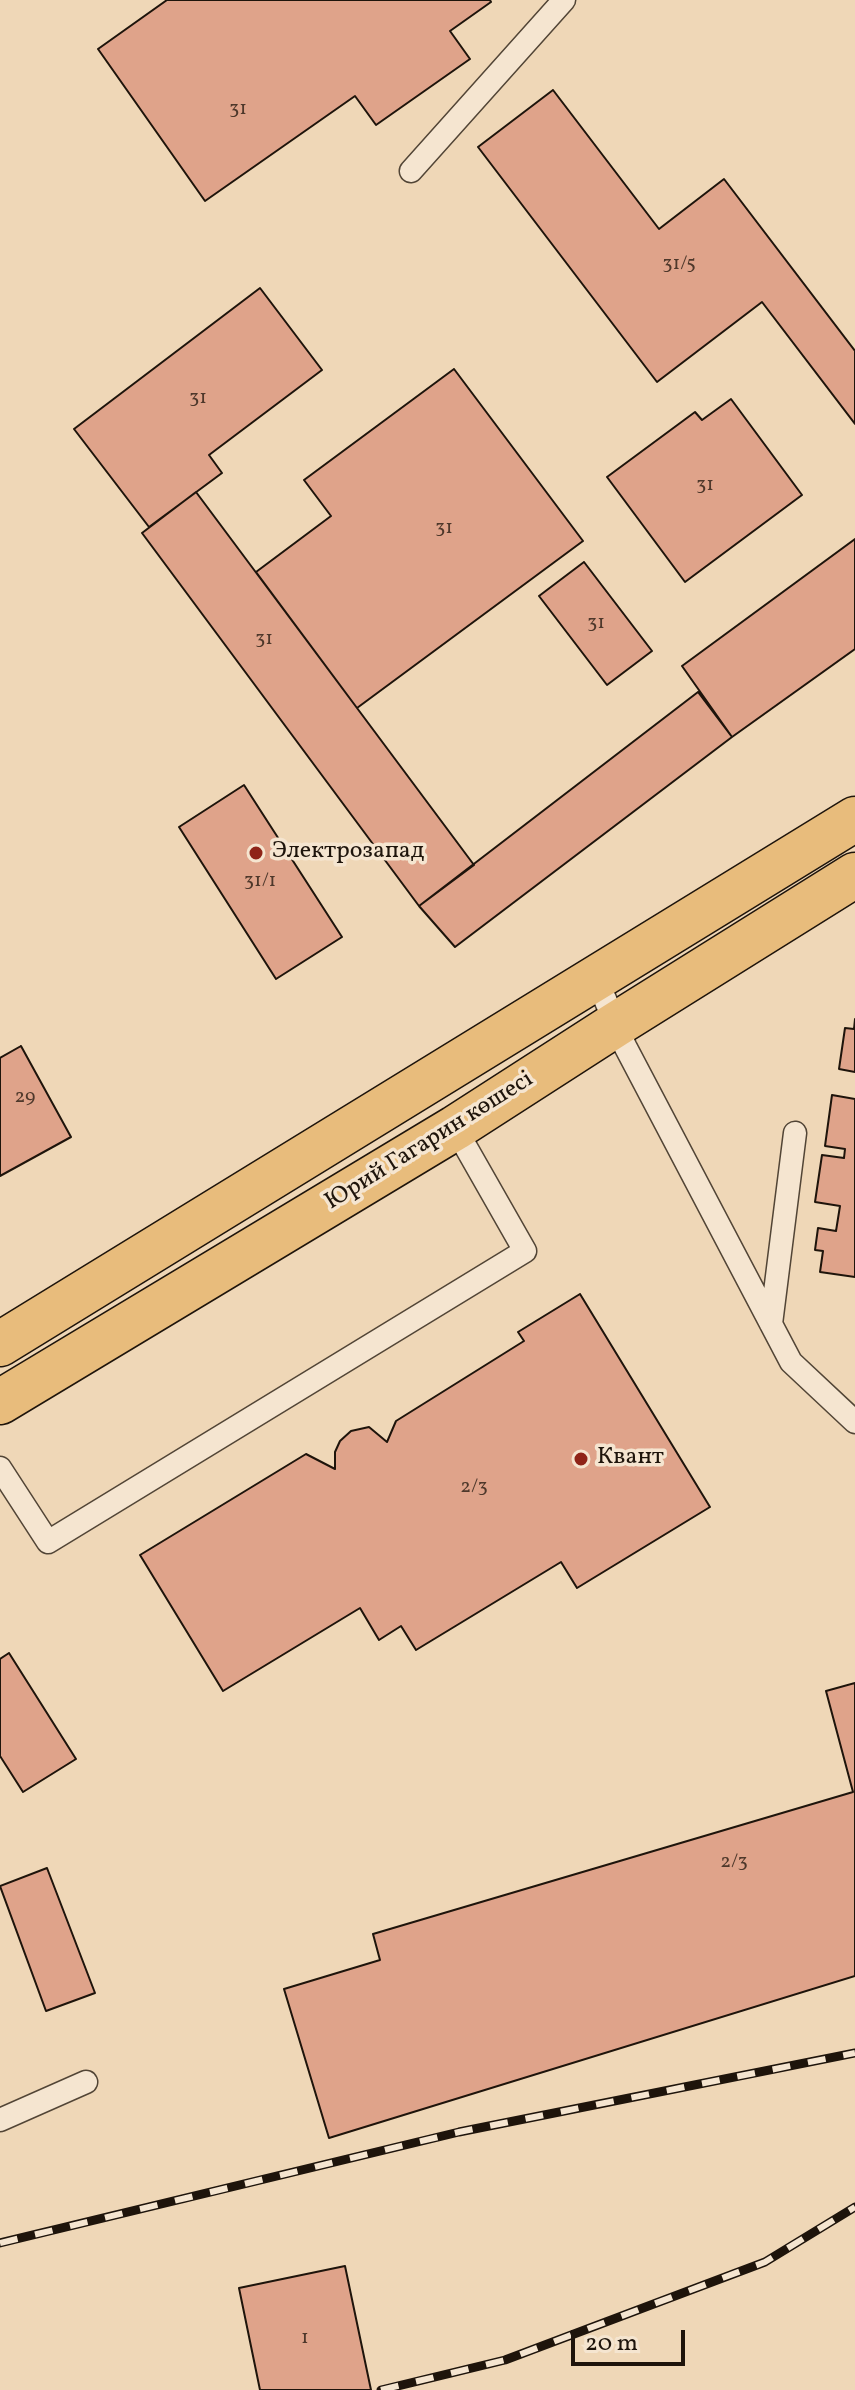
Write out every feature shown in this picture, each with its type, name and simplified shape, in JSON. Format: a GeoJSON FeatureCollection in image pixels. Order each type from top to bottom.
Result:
{"type":"FeatureCollection","features":[{"type":"Feature","properties":{"kind":"main road"},"geometry":{"type":"LineString","coordinates":[[0,1344],[855,819]]}},
{"type":"Feature","properties":{"kind":"main road","name":"Юрий Гагарин көшесі"},"geometry":{"type":"LineString","coordinates":[[0,1402],[455,1128],[855,875]]}},
{"type":"Feature","properties":{"kind":"lane"},"geometry":{"type":"LineString","coordinates":[[411,171],[564,0]]}},
{"type":"Feature","properties":{"kind":"lane"},"geometry":{"type":"LineString","coordinates":[[596,978],[615,1025],[791,1362],[855,1422]]}},
{"type":"Feature","properties":{"kind":"lane"},"geometry":{"type":"LineString","coordinates":[[0,1468],[48,1542],[525,1251],[455,1128]]}},
{"type":"Feature","properties":{"kind":"lane"},"geometry":{"type":"LineString","coordinates":[[771,1324],[795,1133]]}},
{"type":"Feature","properties":{"kind":"lane"},"geometry":{"type":"LineString","coordinates":[[0,2120],[86,2082]]}},
{"type":"Feature","properties":{"kind":"building"},"geometry":{"type":"Polygon","coordinates":[[[167,0],[491,2],[450,31],[470,59],[376,125],[355,96],[205,201],[98,49],[167,0]]]}},
{"type":"Feature","properties":{"kind":"building"},"geometry":{"type":"Polygon","coordinates":[[[553,90],[659,229],[724,179],[855,351],[855,424],[762,302],[657,382],[478,147],[553,90]]]}},
{"type":"Feature","properties":{"kind":"building"},"geometry":{"type":"Polygon","coordinates":[[[260,288],[322,370],[209,455],[222,473],[149,527],[74,429],[260,288]]]}},
{"type":"Feature","properties":{"kind":"building"},"geometry":{"type":"Polygon","coordinates":[[[454,369],[583,541],[357,708],[256,572],[331,516],[304,480],[454,369]]]}},
{"type":"Feature","properties":{"kind":"building"},"geometry":{"type":"Polygon","coordinates":[[[731,399],[802,495],[685,582],[607,477],[695,412],[702,420],[731,399]]]}},
{"type":"Feature","properties":{"kind":"building"},"geometry":{"type":"Polygon","coordinates":[[[196,492],[474,865],[419,906],[142,533],[196,492]]]}},
{"type":"Feature","properties":{"kind":"building"},"geometry":{"type":"Polygon","coordinates":[[[855,539],[855,649],[732,737],[682,666],[855,539]]]}},
{"type":"Feature","properties":{"kind":"building"},"geometry":{"type":"Polygon","coordinates":[[[584,562],[652,651],[607,685],[539,596],[584,562]]]}},
{"type":"Feature","properties":{"kind":"building"},"geometry":{"type":"Polygon","coordinates":[[[698,692],[732,737],[455,947],[419,906],[698,692]]]}},
{"type":"Feature","properties":{"kind":"building"},"geometry":{"type":"Polygon","coordinates":[[[244,785],[342,937],[276,979],[179,827],[244,785]]]}},
{"type":"Feature","properties":{"kind":"building"},"geometry":{"type":"Polygon","coordinates":[[[855,1019],[855,1072],[839,1069],[845,1028],[854,1029],[855,1019]]]}},
{"type":"Feature","properties":{"kind":"building"},"geometry":{"type":"Polygon","coordinates":[[[21,1046],[71,1137],[0,1176],[0,1058],[21,1046]]]}},
{"type":"Feature","properties":{"kind":"building"},"geometry":{"type":"Polygon","coordinates":[[[832,1095],[855,1099],[855,1277],[820,1272],[823,1251],[815,1250],[818,1228],[836,1231],[840,1206],[815,1202],[822,1155],[844,1158],[845,1149],[825,1146],[832,1095]]]}},
{"type":"Feature","properties":{"kind":"building"},"geometry":{"type":"Polygon","coordinates":[[[580,1294],[710,1507],[577,1588],[561,1562],[416,1650],[401,1626],[379,1640],[360,1608],[223,1691],[140,1555],[306,1454],[335,1469],[335,1452],[340,1441],[351,1431],[369,1427],[387,1442],[396,1421],[524,1341],[518,1332],[580,1294]]]}},
{"type":"Feature","properties":{"kind":"building"},"geometry":{"type":"Polygon","coordinates":[[[9,1653],[76,1759],[23,1792],[0,1756],[0,1659],[9,1653]]]}},
{"type":"Feature","properties":{"kind":"building"},"geometry":{"type":"Polygon","coordinates":[[[855,1683],[855,1976],[329,2138],[284,1989],[380,1960],[373,1934],[853,1792],[826,1691],[855,1683]]]}},
{"type":"Feature","properties":{"kind":"building"},"geometry":{"type":"Polygon","coordinates":[[[47,1868],[95,1993],[46,2011],[0,1886],[47,1868]]]}},
{"type":"Feature","properties":{"kind":"building"},"geometry":{"type":"Polygon","coordinates":[[[345,2266],[371,2390],[260,2390],[239,2288],[345,2266]]]}},
{"type":"Feature","properties":{"kind":"railway"},"geometry":{"type":"LineString","coordinates":[[0,2243],[459,2132],[855,2053]]}},
{"type":"Feature","properties":{"kind":"railway"},"geometry":{"type":"LineString","coordinates":[[381,2390],[505,2360],[765,2262],[855,2207]]}},
{"type":"Feature","properties":{"kind":"place","name":"Электрозапад"},"geometry":{"type":"Point","coordinates":[256,853]}},
{"type":"Feature","properties":{"kind":"place","name":"Квант"},"geometry":{"type":"Point","coordinates":[581,1459]}}]}
